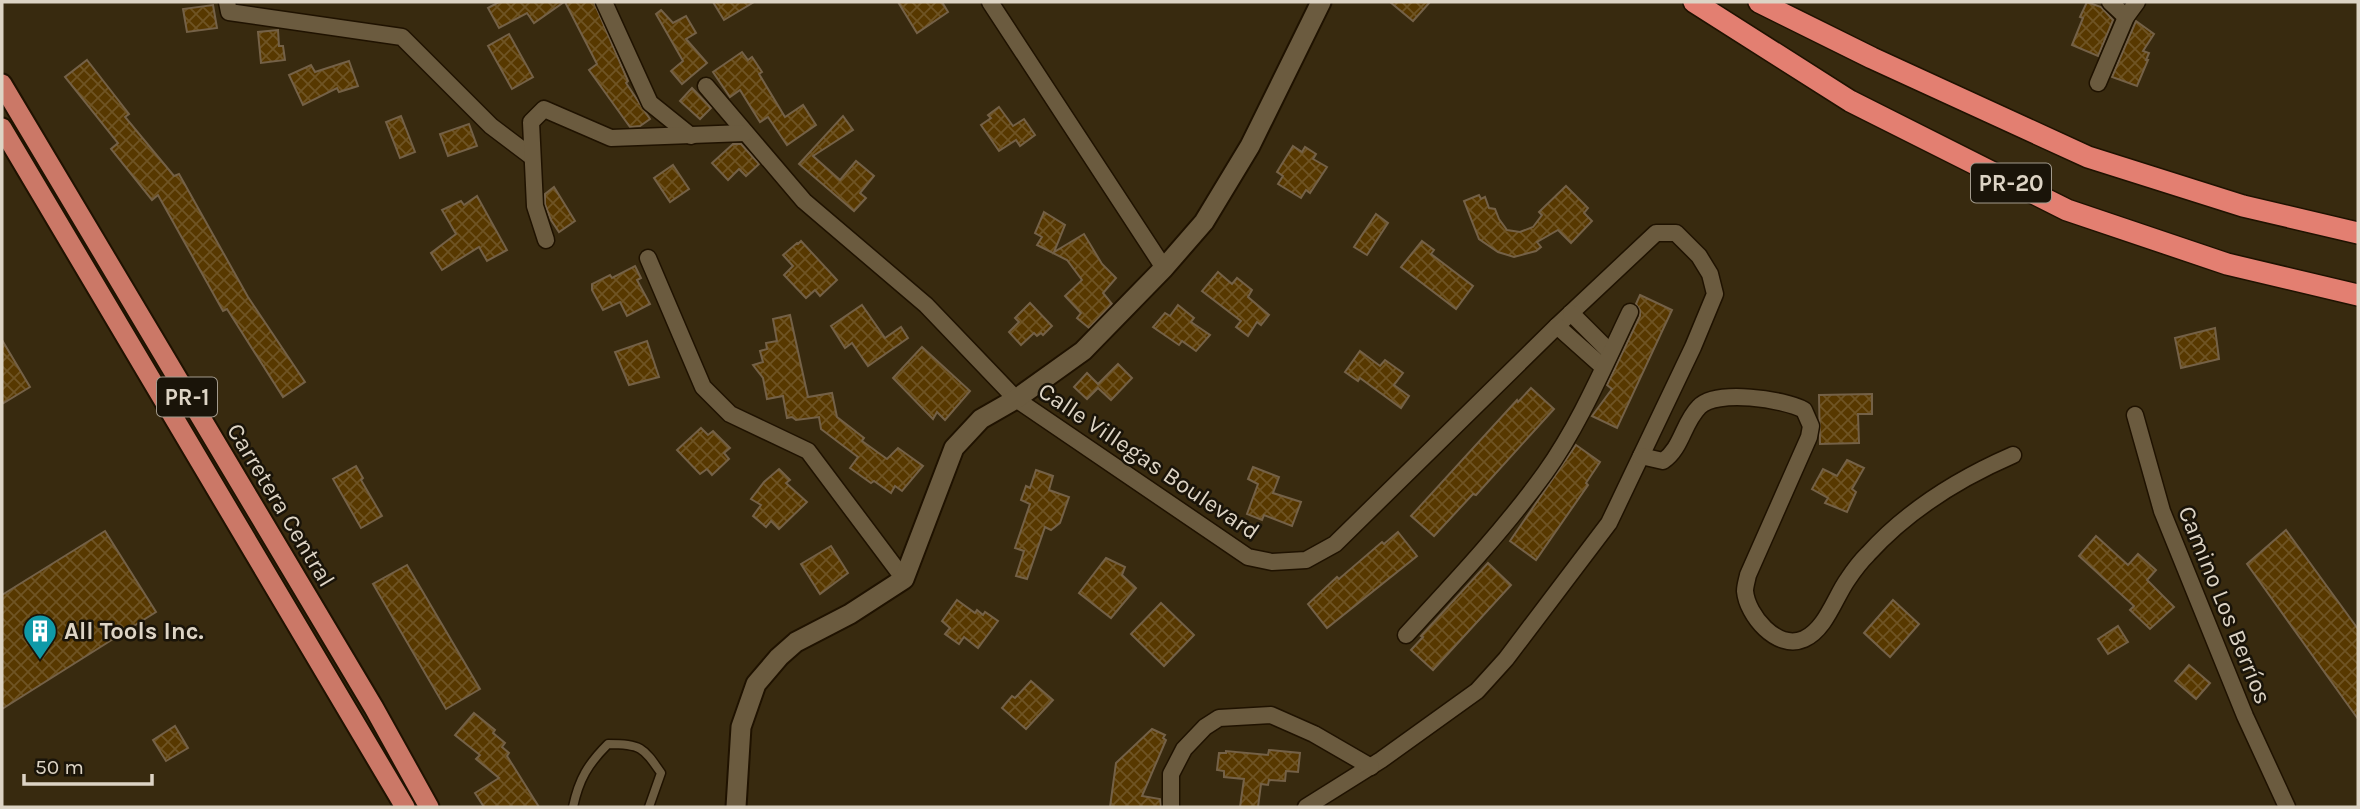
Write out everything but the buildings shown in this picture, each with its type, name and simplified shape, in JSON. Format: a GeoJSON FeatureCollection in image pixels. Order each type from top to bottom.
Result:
{"type":"FeatureCollection","features":[{"type":"Feature","properties":{"kind":"highway","name":"PR-20"},"geometry":{"type":"LineString","coordinates":[[1694,2],[1850,101],[2067,210],[2227,264],[2358,295]]}},
{"type":"Feature","properties":{"kind":"highway","name":"PR-20"},"geometry":{"type":"LineString","coordinates":[[1759,2],[1872,58],[2088,157],[2244,206],[2358,233]]}},
{"type":"Feature","properties":{"kind":"highway","name":"Carretera Central"},"geometry":{"type":"LineString","coordinates":[[2,84],[374,708],[429,807]]}},
{"type":"Feature","properties":{"kind":"highway","name":"Carretera Central"},"geometry":{"type":"LineString","coordinates":[[2,128],[405,807]]}},
{"type":"Feature","properties":{"kind":"street"},"geometry":{"type":"LineString","coordinates":[[227,2],[229,12],[402,37],[491,126],[532,157]]}},
{"type":"Feature","properties":{"kind":"street"},"geometry":{"type":"LineString","coordinates":[[604,2],[650,103],[691,136]]}},
{"type":"Feature","properties":{"kind":"street"},"geometry":{"type":"LineString","coordinates":[[990,2],[1164,268]]}},
{"type":"Feature","properties":{"kind":"street"},"geometry":{"type":"LineString","coordinates":[[736,807],[741,727],[755,684],[796,642],[850,614],[904,579],[954,448],[981,419],[1016,400],[1083,351],[1164,268],[1204,222],[1250,146],[1321,2]]}},
{"type":"Feature","properties":{"kind":"street"},"geometry":{"type":"LineString","coordinates":[[2110,2],[2126,17]]}},
{"type":"Feature","properties":{"kind":"street"},"geometry":{"type":"LineString","coordinates":[[2098,83],[2126,17],[2137,2]]}},
{"type":"Feature","properties":{"kind":"street","name":"Calle Villegas Boulevard"},"geometry":{"type":"LineString","coordinates":[[706,86],[804,201],[926,305],[1016,400],[1248,557],[1272,562],[1306,560],[1335,544],[1656,233],[1676,233],[1699,256],[1710,274],[1715,294],[1693,347],[1640,456]]}},
{"type":"Feature","properties":{"kind":"street"},"geometry":{"type":"LineString","coordinates":[[546,240],[535,206],[531,122],[544,109],[611,138],[745,133]]}},
{"type":"Feature","properties":{"kind":"street"},"geometry":{"type":"LineString","coordinates":[[648,258],[703,387],[730,414],[808,451],[904,579]]}},
{"type":"Feature","properties":{"kind":"street"},"geometry":{"type":"LineString","coordinates":[[1406,635],[1485,549],[1546,471],[1581,412],[1630,312]]}},
{"type":"Feature","properties":{"kind":"street"},"geometry":{"type":"LineString","coordinates":[[1571,313],[1611,352]]}},
{"type":"Feature","properties":{"kind":"street"},"geometry":{"type":"LineString","coordinates":[[1557,326],[1603,367]]}},
{"type":"Feature","properties":{"kind":"street"},"geometry":{"type":"LineString","coordinates":[[1306,807],[1371,767],[1476,691],[1506,659],[1609,523],[1640,456],[1663,461],[1673,454],[1699,407],[1713,398],[1792,403],[1804,410],[1811,426],[1809,437],[1748,575],[1745,590],[1754,615],[1760,623],[1779,638],[1794,641],[1804,640],[1815,632],[1847,579],[1884,537],[1934,498],[1977,470],[2013,455]]}},
{"type":"Feature","properties":{"kind":"street","name":"Camino Los Berríos"},"geometry":{"type":"LineString","coordinates":[[2135,415],[2162,511],[2245,716],[2287,807]]}},
{"type":"Feature","properties":{"kind":"street"},"geometry":{"type":"LineString","coordinates":[[1171,807],[1171,774],[1184,748],[1205,727],[1219,718],[1270,715],[1314,734],[1371,767]]}},
{"type":"Feature","properties":{"kind":"lane"},"geometry":{"type":"LineString","coordinates":[[573,807],[577,785],[592,760],[608,744],[632,744],[647,753],[661,773],[649,807]]}},
{"type":"Feature","properties":{"kind":"place","name":"All Tools Inc."},"geometry":{"type":"Point","coordinates":[40,661]}}]}
